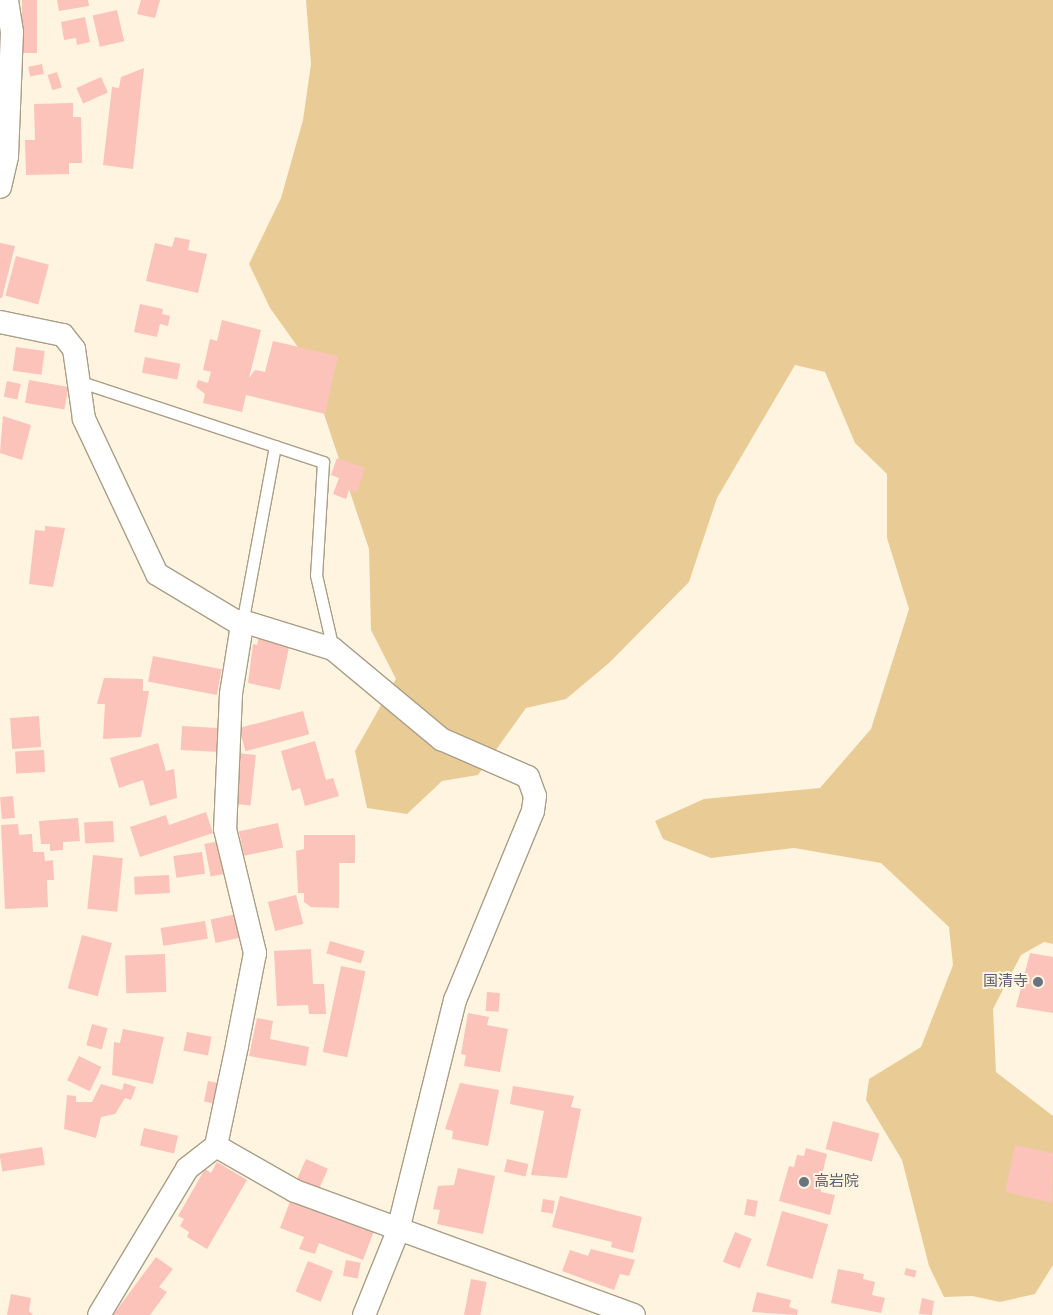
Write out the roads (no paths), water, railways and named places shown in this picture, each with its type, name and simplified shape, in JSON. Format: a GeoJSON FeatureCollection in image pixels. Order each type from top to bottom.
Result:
{"type":"FeatureCollection","features":[{"type":"Feature","properties":{"kind":"street"},"geometry":{"type":"LineString","coordinates":[[0,187],[7,156],[12,32],[7,0]]}},
{"type":"Feature","properties":{"kind":"street"},"geometry":{"type":"LineString","coordinates":[[1,329],[63,335],[74,349],[81,382],[84,419],[157,574],[242,623],[333,649],[441,739],[528,777],[535,796],[533,811],[455,1000],[398,1230],[364,1315]]}},
{"type":"Feature","properties":{"kind":"street"},"geometry":{"type":"LineString","coordinates":[[99,1315],[188,1169],[216,1146],[255,953],[225,829],[231,694],[242,623]]}},
{"type":"Feature","properties":{"kind":"street"},"geometry":{"type":"LineString","coordinates":[[216,1146],[295,1191],[634,1315]]}},
{"type":"Feature","properties":{"kind":"lane"},"geometry":{"type":"LineString","coordinates":[[81,382],[323,462],[316,575],[333,649]]}},
{"type":"Feature","properties":{"kind":"lane"},"geometry":{"type":"LineString","coordinates":[[242,623],[275,446]]}},
{"type":"Feature","properties":{"kind":"place","name":"国清寺"},"geometry":{"type":"Point","coordinates":[1038,982]}},
{"type":"Feature","properties":{"kind":"place","name":"高岩院"},"geometry":{"type":"Point","coordinates":[804,1182]}}]}
